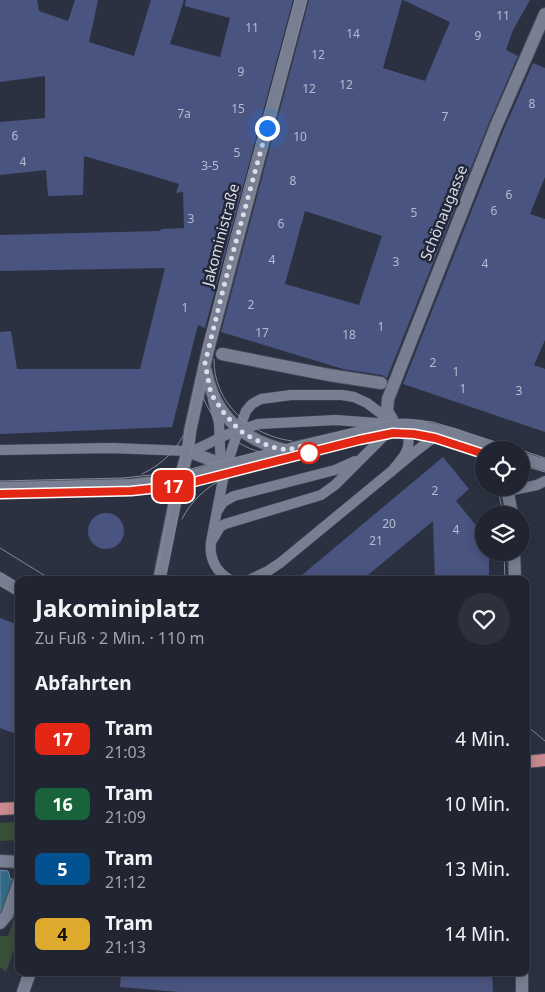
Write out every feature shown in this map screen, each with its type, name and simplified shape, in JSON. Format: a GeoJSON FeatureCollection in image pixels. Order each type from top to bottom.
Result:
{"type":"FeatureCollection","features":[{"type":"Feature","properties":{"kind":"main road"},"geometry":{"type":"LineString","coordinates":[[530,762],[545,760]]}},
{"type":"Feature","properties":{"kind":"main road"},"geometry":{"type":"LineString","coordinates":[[0,809],[15,808]]}},
{"type":"Feature","properties":{"kind":"street","name":"Jakoministraße"},"geometry":{"type":"LineString","coordinates":[[160,576],[180,479],[188,451],[190,431],[212,331],[301,0]]}},
{"type":"Feature","properties":{"kind":"street","name":"Schönaugasse"},"geometry":{"type":"LineString","coordinates":[[381,408],[496,126],[545,14]]}},
{"type":"Feature","properties":{"kind":"street"},"geometry":{"type":"LineString","coordinates":[[222,354],[381,384]]}},
{"type":"Feature","properties":{"kind":"street"},"geometry":{"type":"LineString","coordinates":[[205,363],[211,394],[239,430],[271,447],[288,450]]}},
{"type":"Feature","properties":{"kind":"street"},"geometry":{"type":"LineString","coordinates":[[381,408],[395,425]]}},
{"type":"Feature","properties":{"kind":"street"},"geometry":{"type":"LineString","coordinates":[[0,488],[131,485],[180,479],[223,466],[395,425],[419,426],[475,442]]}},
{"type":"Feature","properties":{"kind":"street"},"geometry":{"type":"LineString","coordinates":[[466,439],[475,446]]}},
{"type":"Feature","properties":{"kind":"street"},"geometry":{"type":"LineString","coordinates":[[188,451],[223,466]]}},
{"type":"Feature","properties":{"kind":"street"},"geometry":{"type":"LineString","coordinates":[[530,461],[545,465]]}},
{"type":"Feature","properties":{"kind":"street"},"geometry":{"type":"LineString","coordinates":[[514,561],[515,576]]}},
{"type":"Feature","properties":{"kind":"street"},"geometry":{"type":"LineString","coordinates":[[0,579],[15,588]]}},
{"type":"Feature","properties":{"kind":"street"},"geometry":{"type":"LineString","coordinates":[[0,861],[15,862]]}},
{"type":"Feature","properties":{"kind":"street"},"geometry":{"type":"LineString","coordinates":[[0,923],[7,916],[15,893]]}},
{"type":"Feature","properties":{"kind":"street"},"geometry":{"type":"LineString","coordinates":[[24,992],[29,976]]}},
{"type":"Feature","properties":{"kind":"street"},"geometry":{"type":"LineString","coordinates":[[522,976],[522,992]]}},
{"type":"Feature","properties":{"kind":"lane"},"geometry":{"type":"LineString","coordinates":[[211,394],[219,423],[223,466],[210,551],[217,569],[223,576]]}},
{"type":"Feature","properties":{"kind":"lane"},"geometry":{"type":"LineString","coordinates":[[223,466],[246,411],[252,404],[261,399],[291,395],[342,395],[361,399],[381,408]]}},
{"type":"Feature","properties":{"kind":"lane"},"geometry":{"type":"LineString","coordinates":[[0,450],[111,448],[188,451],[220,437],[258,424],[336,420],[395,425],[407,433],[409,444],[404,457],[391,472]]}},
{"type":"Feature","properties":{"kind":"lane"},"geometry":{"type":"LineString","coordinates":[[211,542],[217,531],[225,524],[321,495],[335,485],[395,425]]}},
{"type":"Feature","properties":{"kind":"lane"},"geometry":{"type":"LineString","coordinates":[[257,576],[280,563],[429,441],[445,433]]}},
{"type":"Feature","properties":{"kind":"lane"},"geometry":{"type":"LineString","coordinates":[[216,513],[223,502],[234,496],[335,470],[360,458]]}},
{"type":"Feature","properties":{"kind":"lane"},"geometry":{"type":"LineString","coordinates":[[530,485],[545,481]]}},
{"type":"Feature","properties":{"kind":"green space"},"geometry":{"type":"Polygon","coordinates":[[[15,821],[15,840],[0,841],[0,823],[15,821]]]}},
{"type":"Feature","properties":{"kind":"green space"},"geometry":{"type":"Polygon","coordinates":[[[15,917],[15,947],[6,972],[0,967],[0,936],[8,936],[15,917]]]}},
{"type":"Feature","properties":{"kind":"water"},"geometry":{"type":"Polygon","coordinates":[[[0,870],[8,871],[10,878],[14,880],[3,912],[0,912],[0,870]]]}},
{"type":"Feature","properties":{"kind":"building"},"geometry":{"type":"Polygon","coordinates":[[[0,0],[37,0],[39,11],[68,21],[75,0],[98,0],[89,42],[134,56],[151,0],[184,0],[170,44],[220,57],[230,18],[185,6],[186,0],[293,0],[205,328],[198,325],[172,427],[0,434],[0,332],[11,331],[17,369],[140,369],[165,268],[0,271],[0,235],[160,231],[161,229],[184,228],[183,192],[176,193],[179,184],[84,156],[83,195],[48,196],[46,170],[0,175],[0,122],[45,118],[45,76],[0,82],[0,0]]]}},
{"type":"Feature","properties":{"kind":"building"},"geometry":{"type":"Polygon","coordinates":[[[309,0],[402,0],[383,68],[425,81],[450,22],[403,0],[530,0],[513,30],[506,50],[518,56],[489,123],[387,378],[382,375],[343,369],[221,332],[309,0]],[[305,211],[285,284],[359,305],[382,236],[305,211]]]}},
{"type":"Feature","properties":{"kind":"building"},"geometry":{"type":"Polygon","coordinates":[[[533,63],[545,68],[545,177],[530,214],[545,219],[545,340],[534,365],[545,369],[545,432],[403,384],[504,129],[533,63]]]}},
{"type":"Feature","properties":{"kind":"building"},"geometry":{"type":"Polygon","coordinates":[[[443,457],[469,489],[456,501],[475,524],[475,561],[489,561],[489,576],[435,576],[433,521],[367,576],[301,576],[443,457]]]}},
{"type":"Feature","properties":{"kind":"building"},"geometry":{"type":"Polygon","coordinates":[[[106,513],[113,514],[119,518],[123,524],[123,538],[119,544],[113,548],[106,549],[99,548],[93,544],[89,538],[88,531],[89,524],[93,518],[99,514],[106,513]]]}},
{"type":"Feature","properties":{"kind":"building"},"geometry":{"type":"Polygon","coordinates":[[[0,618],[15,624],[15,734],[0,728],[0,618]]]}},
{"type":"Feature","properties":{"kind":"building"},"geometry":{"type":"Polygon","coordinates":[[[121,976],[492,976],[493,992],[179,992],[120,987],[121,976]]]}},
{"type":"Feature","properties":{"kind":"tram line"},"geometry":{"type":"LineString","coordinates":[[156,576],[203,349],[228,248],[295,0]]}},
{"type":"Feature","properties":{"kind":"tram line"},"geometry":{"type":"LineString","coordinates":[[166,576],[207,374],[307,0]]}},
{"type":"Feature","properties":{"kind":"tram line"},"geometry":{"type":"LineString","coordinates":[[214,359],[215,375],[220,390],[227,403],[237,415],[262,432],[292,441]]}},
{"type":"Feature","properties":{"kind":"tram line"},"geometry":{"type":"LineString","coordinates":[[202,394],[211,413],[224,430],[240,444],[260,452]]}},
{"type":"Feature","properties":{"kind":"tram line"},"geometry":{"type":"LineString","coordinates":[[0,481],[123,478],[178,472],[370,424],[405,419],[433,422],[493,441]]}},
{"type":"Feature","properties":{"kind":"tram line"},"geometry":{"type":"LineString","coordinates":[[0,494],[131,491],[163,488],[393,433],[414,433],[475,451]]}},
{"type":"Feature","properties":{"kind":"tram line","name":"17"},"geometry":{"type":"LineString","coordinates":[[0,494],[131,491],[178,486],[393,433],[407,433],[435,438],[475,451]]}},
{"type":"Feature","properties":{"kind":"tram line"},"geometry":{"type":"LineString","coordinates":[[142,474],[166,458],[183,436]]}},
{"type":"Feature","properties":{"kind":"tram line"},"geometry":{"type":"LineString","coordinates":[[530,453],[545,458]]}},
{"type":"Feature","properties":{"kind":"tram line"},"geometry":{"type":"LineString","coordinates":[[530,468],[545,472]]}},
{"type":"Feature","properties":{"kind":"tram line"},"geometry":{"type":"LineString","coordinates":[[182,519],[200,495],[225,478]]}},
{"type":"Feature","properties":{"kind":"tram line"},"geometry":{"type":"LineString","coordinates":[[499,496],[501,506]]}},
{"type":"Feature","properties":{"kind":"tram line"},"geometry":{"type":"LineString","coordinates":[[0,548],[46,576]]}},
{"type":"Feature","properties":{"kind":"tram line"},"geometry":{"type":"LineString","coordinates":[[504,561],[505,576]]}},
{"type":"Feature","properties":{"kind":"tram line"},"geometry":{"type":"LineString","coordinates":[[0,572],[15,581]]}},
{"type":"Feature","properties":{"kind":"tram line"},"geometry":{"type":"LineString","coordinates":[[0,585],[15,594]]}},
{"type":"Feature","properties":{"kind":"tram line"},"geometry":{"type":"LineString","coordinates":[[530,728],[545,741]]}},
{"type":"Feature","properties":{"kind":"tram line"},"geometry":{"type":"LineString","coordinates":[[18,992],[24,976]]}},
{"type":"Feature","properties":{"kind":"tram line"},"geometry":{"type":"LineString","coordinates":[[28,992],[34,976]]}},
{"type":"Feature","properties":{"kind":"route"},"geometry":{"type":"LineString","coordinates":[[267,128],[205,363],[211,394],[218,406],[239,430],[271,447],[288,450],[302,446],[309,453]]}}]}
